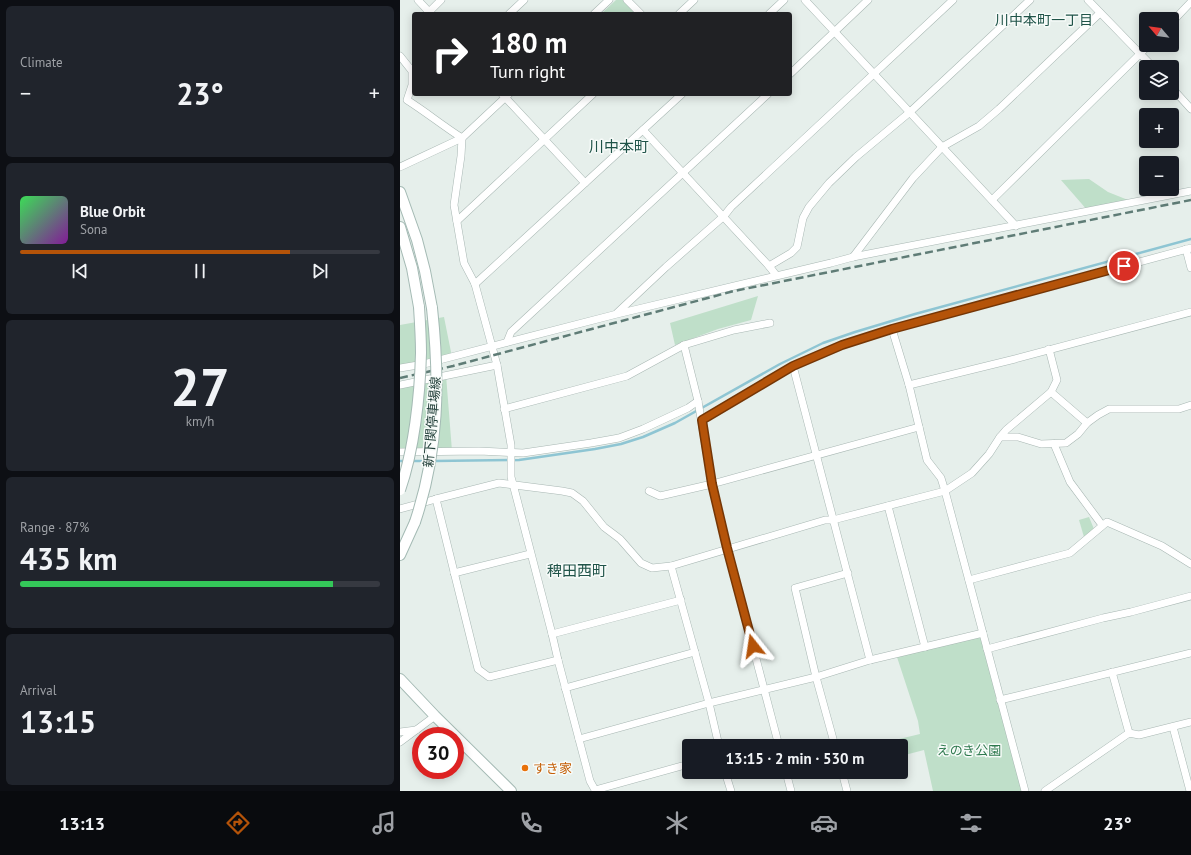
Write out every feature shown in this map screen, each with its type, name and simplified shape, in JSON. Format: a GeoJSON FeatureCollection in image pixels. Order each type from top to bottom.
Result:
{"type":"FeatureCollection","features":[{"type":"Feature","properties":{"kind":"main road","name":"新下関停車場線"},"geometry":{"type":"LineString","coordinates":[[400,192],[414,228],[425,271],[432,308],[436,349],[437,393],[431,456],[424,495],[415,522],[400,555]]}},
{"type":"Feature","properties":{"kind":"main road","name":"新下関停車場線"},"geometry":{"type":"LineString","coordinates":[[400,490],[410,453],[418,392],[421,353],[419,307],[412,268],[401,231]]}},
{"type":"Feature","properties":{"kind":"main road"},"geometry":{"type":"LineString","coordinates":[[400,678],[435,716],[511,791]]}},
{"type":"Feature","properties":{"kind":"street"},"geometry":{"type":"LineString","coordinates":[[418,0],[429,12]]}},
{"type":"Feature","properties":{"kind":"street"},"geometry":{"type":"LineString","coordinates":[[431,12],[441,0]]}},
{"type":"Feature","properties":{"kind":"street"},"geometry":{"type":"LineString","coordinates":[[511,12],[524,0]]}},
{"type":"Feature","properties":{"kind":"street"},"geometry":{"type":"LineString","coordinates":[[596,12],[609,0]]}},
{"type":"Feature","properties":{"kind":"street"},"geometry":{"type":"LineString","coordinates":[[627,0],[639,12]]}},
{"type":"Feature","properties":{"kind":"street"},"geometry":{"type":"LineString","coordinates":[[681,12],[694,0]]}},
{"type":"Feature","properties":{"kind":"street"},"geometry":{"type":"LineString","coordinates":[[771,12],[784,0]]}},
{"type":"Feature","properties":{"kind":"street"},"geometry":{"type":"LineString","coordinates":[[805,0],[1016,226]]}},
{"type":"Feature","properties":{"kind":"street"},"geometry":{"type":"LineString","coordinates":[[792,72],[868,0]]}},
{"type":"Feature","properties":{"kind":"street"},"geometry":{"type":"LineString","coordinates":[[617,314],[666,267],[724,216],[731,207],[953,0]]}},
{"type":"Feature","properties":{"kind":"street"},"geometry":{"type":"LineString","coordinates":[[769,266],[791,253],[797,247],[803,218],[809,207],[829,183],[856,157],[910,112],[1030,0]]}},
{"type":"Feature","properties":{"kind":"street"},"geometry":{"type":"LineString","coordinates":[[1088,0],[1147,60]]}},
{"type":"Feature","properties":{"kind":"street"},"geometry":{"type":"LineString","coordinates":[[1179,15],[1191,2]]}},
{"type":"Feature","properties":{"kind":"street"},"geometry":{"type":"LineString","coordinates":[[853,257],[913,178],[942,147],[979,126],[999,109],[1100,13]]}},
{"type":"Feature","properties":{"kind":"street"},"geometry":{"type":"LineString","coordinates":[[992,200],[1141,53]]}},
{"type":"Feature","properties":{"kind":"street"},"geometry":{"type":"LineString","coordinates":[[400,56],[412,71],[412,85],[407,100],[462,138]]}},
{"type":"Feature","properties":{"kind":"street"},"geometry":{"type":"LineString","coordinates":[[400,167],[462,138],[504,96]]}},
{"type":"Feature","properties":{"kind":"street"},"geometry":{"type":"LineString","coordinates":[[506,96],[585,183]]}},
{"type":"Feature","properties":{"kind":"street"},"geometry":{"type":"LineString","coordinates":[[457,221],[591,96]]}},
{"type":"Feature","properties":{"kind":"street"},"geometry":{"type":"LineString","coordinates":[[475,284],[680,96]]}},
{"type":"Feature","properties":{"kind":"street"},"geometry":{"type":"LineString","coordinates":[[506,342],[511,332],[684,174],[766,96]]}},
{"type":"Feature","properties":{"kind":"street"},"geometry":{"type":"LineString","coordinates":[[1179,96],[1191,109]]}},
{"type":"Feature","properties":{"kind":"street"},"geometry":{"type":"LineString","coordinates":[[643,130],[724,216],[776,275]]}},
{"type":"Feature","properties":{"kind":"street"},"geometry":{"type":"LineString","coordinates":[[462,138],[454,205],[464,263],[475,284],[492,346],[511,445],[513,484],[590,781],[595,790],[682,766]]}},
{"type":"Feature","properties":{"kind":"street"},"geometry":{"type":"LineString","coordinates":[[400,368],[424,364],[617,314],[853,257],[1191,191]]}},
{"type":"Feature","properties":{"kind":"street"},"geometry":{"type":"LineString","coordinates":[[401,231],[414,228]]}},
{"type":"Feature","properties":{"kind":"street"},"geometry":{"type":"LineString","coordinates":[[701,418],[793,366],[842,345],[892,329],[1188,249],[1191,268]]}},
{"type":"Feature","properties":{"kind":"street"},"geometry":{"type":"LineString","coordinates":[[908,385],[1015,359],[1191,312]]}},
{"type":"Feature","properties":{"kind":"street"},"geometry":{"type":"LineString","coordinates":[[504,409],[627,376],[684,345],[734,330],[770,323]]}},
{"type":"Feature","properties":{"kind":"street"},"geometry":{"type":"LineString","coordinates":[[892,329],[927,460],[941,478],[945,491],[1024,791]]}},
{"type":"Feature","properties":{"kind":"street"},"geometry":{"type":"LineString","coordinates":[[684,345],[698,402],[712,484],[727,548],[777,739]]}},
{"type":"Feature","properties":{"kind":"street"},"geometry":{"type":"LineString","coordinates":[[400,509],[499,483],[572,493],[583,501],[604,527],[620,539],[641,563],[652,568],[671,566],[727,548],[825,520],[833,520],[945,491],[972,473],[989,454],[1006,430],[1051,392],[1057,380],[1049,349]]}},
{"type":"Feature","properties":{"kind":"street"},"geometry":{"type":"LineString","coordinates":[[400,385],[496,365]]}},
{"type":"Feature","properties":{"kind":"street"},"geometry":{"type":"LineString","coordinates":[[793,366],[870,660]]}},
{"type":"Feature","properties":{"kind":"street"},"geometry":{"type":"LineString","coordinates":[[1051,392],[1087,423]]}},
{"type":"Feature","properties":{"kind":"street"},"geometry":{"type":"LineString","coordinates":[[400,452],[479,451],[511,454],[591,443],[619,438],[643,429],[698,402]]}},
{"type":"Feature","properties":{"kind":"street"},"geometry":{"type":"LineString","coordinates":[[1000,437],[1018,437],[1041,444],[1066,443],[1078,434],[1087,423],[1109,409],[1179,409],[1191,405]]}},
{"type":"Feature","properties":{"kind":"street"},"geometry":{"type":"LineString","coordinates":[[649,491],[660,496],[712,484],[816,454],[919,427]]}},
{"type":"Feature","properties":{"kind":"street"},"geometry":{"type":"LineString","coordinates":[[1054,444],[1070,482],[1102,525]]}},
{"type":"Feature","properties":{"kind":"street"},"geometry":{"type":"LineString","coordinates":[[436,499],[478,669],[489,677],[558,660]]}},
{"type":"Feature","properties":{"kind":"street"},"geometry":{"type":"LineString","coordinates":[[888,506],[925,647]]}},
{"type":"Feature","properties":{"kind":"street"},"geometry":{"type":"LineString","coordinates":[[969,580],[1070,553],[1107,522],[1162,546],[1191,564]]}},
{"type":"Feature","properties":{"kind":"street"},"geometry":{"type":"LineString","coordinates":[[454,574],[530,554]]}},
{"type":"Feature","properties":{"kind":"street"},"geometry":{"type":"LineString","coordinates":[[671,566],[709,703],[717,739]]}},
{"type":"Feature","properties":{"kind":"street"},"geometry":{"type":"LineString","coordinates":[[833,739],[816,677],[795,588],[848,573]]}},
{"type":"Feature","properties":{"kind":"street"},"geometry":{"type":"LineString","coordinates":[[987,650],[1103,618],[1191,596]]}},
{"type":"Feature","properties":{"kind":"street"},"geometry":{"type":"LineString","coordinates":[[552,634],[681,600]]}},
{"type":"Feature","properties":{"kind":"street"},"geometry":{"type":"LineString","coordinates":[[579,739],[709,703],[816,677],[870,660],[983,633]]}},
{"type":"Feature","properties":{"kind":"street"},"geometry":{"type":"LineString","coordinates":[[565,688],[695,652]]}},
{"type":"Feature","properties":{"kind":"street"},"geometry":{"type":"LineString","coordinates":[[1000,700],[1191,653]]}},
{"type":"Feature","properties":{"kind":"street"},"geometry":{"type":"LineString","coordinates":[[1112,672],[1129,733]]}},
{"type":"Feature","properties":{"kind":"street"},"geometry":{"type":"LineString","coordinates":[[422,727],[435,716]]}},
{"type":"Feature","properties":{"kind":"street"},"geometry":{"type":"LineString","coordinates":[[1045,791],[1129,733],[1139,735],[1191,722]]}},
{"type":"Feature","properties":{"kind":"street"},"geometry":{"type":"LineString","coordinates":[[1173,727],[1190,791]]}},
{"type":"Feature","properties":{"kind":"street"},"geometry":{"type":"LineString","coordinates":[[400,732],[412,731]]}},
{"type":"Feature","properties":{"kind":"street"},"geometry":{"type":"LineString","coordinates":[[400,742],[412,734]]}},
{"type":"Feature","properties":{"kind":"street"},"geometry":{"type":"LineString","coordinates":[[727,779],[730,791]]}},
{"type":"Feature","properties":{"kind":"street"},"geometry":{"type":"LineString","coordinates":[[788,779],[791,791]]}},
{"type":"Feature","properties":{"kind":"street"},"geometry":{"type":"LineString","coordinates":[[844,779],[847,791]]}},
{"type":"Feature","properties":{"kind":"green space"},"geometry":{"type":"Polygon","coordinates":[[[616,0],[623,0],[635,12],[603,12],[616,0]]]}},
{"type":"Feature","properties":{"kind":"green space"},"geometry":{"type":"Polygon","coordinates":[[[1089,179],[1108,192],[1133,202],[1088,211],[1061,180],[1089,179]]]}},
{"type":"Feature","properties":{"kind":"green space"},"geometry":{"type":"Polygon","coordinates":[[[758,296],[751,320],[718,329],[675,345],[670,323],[758,296]]]}},
{"type":"Feature","properties":{"kind":"green space"},"geometry":{"type":"Polygon","coordinates":[[[444,317],[452,357],[400,368],[400,325],[444,317]]]}},
{"type":"Feature","properties":{"kind":"green space"},"geometry":{"type":"Polygon","coordinates":[[[446,375],[452,451],[400,452],[400,385],[446,375]]]}},
{"type":"Feature","properties":{"kind":"green space"},"geometry":{"type":"Polygon","coordinates":[[[1089,517],[1094,529],[1084,537],[1079,520],[1089,517]]]}},
{"type":"Feature","properties":{"kind":"green space","name":"えのき公園"},"geometry":{"type":"Polygon","coordinates":[[[983,633],[1024,791],[933,791],[924,750],[908,754],[908,739],[899,739],[920,734],[918,721],[896,654],[983,633]]]}},
{"type":"Feature","properties":{"kind":"waterway"},"geometry":{"type":"LineString","coordinates":[[434,461],[519,460],[621,444],[643,437],[675,423],[780,364],[823,343],[915,314],[1191,239]]}},
{"type":"Feature","properties":{"kind":"waterway"},"geometry":{"type":"LineString","coordinates":[[400,461],[407,461]]}},
{"type":"Feature","properties":{"kind":"waterway"},"geometry":{"type":"LineString","coordinates":[[412,461],[429,461]]}},
{"type":"Feature","properties":{"kind":"railway"},"geometry":{"type":"LineString","coordinates":[[400,378],[453,366],[734,291],[1191,200]]}},
{"type":"Feature","properties":{"kind":"place","name":"すき家"},"geometry":{"type":"Point","coordinates":[525,768]}},
{"type":"Feature","properties":{"kind":"district","name":"川中本町一丁目"},"geometry":{"type":"Point","coordinates":[1044,20]}},
{"type":"Feature","properties":{"kind":"district","name":"川中本町"},"geometry":{"type":"Point","coordinates":[619,146]}},
{"type":"Feature","properties":{"kind":"district","name":"稗田西町"},"geometry":{"type":"Point","coordinates":[577,570]}},
{"type":"Feature","properties":{"kind":"route"},"geometry":{"type":"LineString","coordinates":[[753,646],[712,484],[702,420],[793,366],[842,345],[892,329],[1124,266]]}}]}
